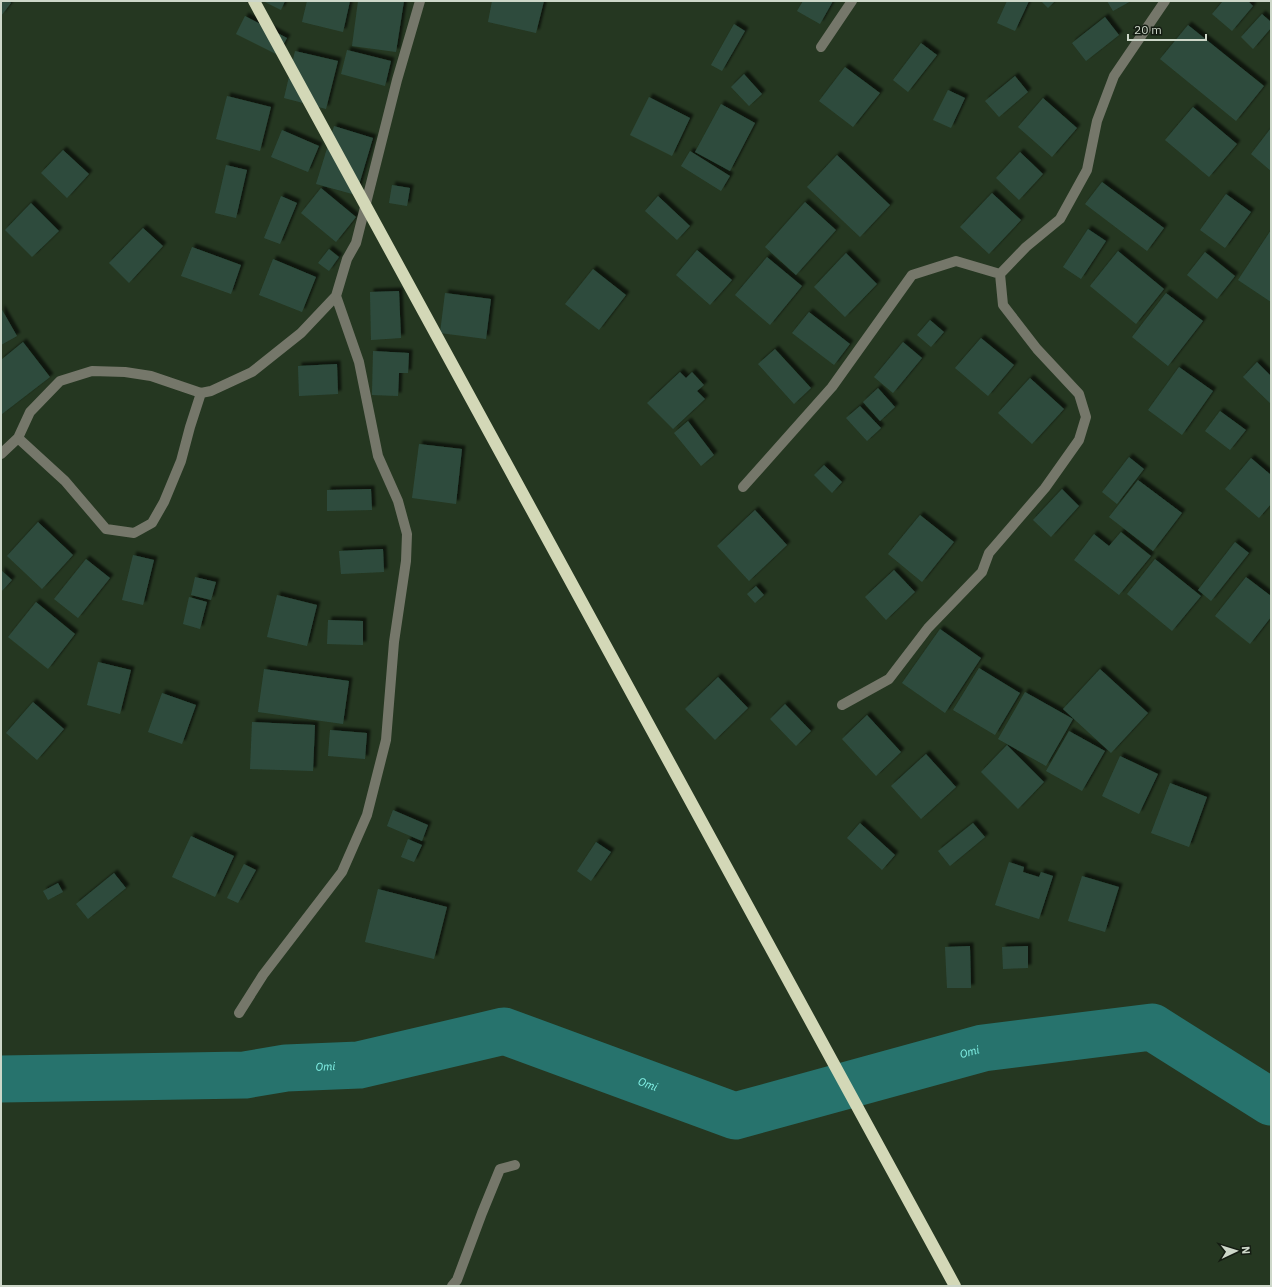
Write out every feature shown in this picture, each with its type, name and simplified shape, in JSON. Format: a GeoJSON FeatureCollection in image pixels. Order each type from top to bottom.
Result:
{"type":"FeatureCollection","features":[{"type":"Feature","properties":{"kind":"highway"},"geometry":{"type":"LineString","coordinates":[[254,1],[955,1286]]}},
{"type":"Feature","properties":{"kind":"street"},"geometry":{"type":"LineString","coordinates":[[1,454],[18,438],[30,412],[60,381],[92,371],[125,372],[151,376],[202,393],[211,391],[252,372],[301,333],[336,296],[347,259],[356,243],[397,80],[420,1]]}},
{"type":"Feature","properties":{"kind":"street"},"geometry":{"type":"LineString","coordinates":[[821,47],[852,1]]}},
{"type":"Feature","properties":{"kind":"street"},"geometry":{"type":"LineString","coordinates":[[842,705],[889,679],[928,628],[982,572],[990,553],[1045,488],[1079,440],[1086,417],[1079,394],[1037,349],[1003,304],[1000,274],[1026,247],[1060,219],[1087,170],[1097,121],[1114,76],[1164,1]]}},
{"type":"Feature","properties":{"kind":"street"},"geometry":{"type":"LineString","coordinates":[[743,487],[832,387],[912,275],[956,261],[1000,274]]}},
{"type":"Feature","properties":{"kind":"street"},"geometry":{"type":"LineString","coordinates":[[239,1013],[262,976],[342,872],[368,816],[386,740],[394,642],[406,561],[406,534],[398,501],[378,456],[359,362],[336,296]]}},
{"type":"Feature","properties":{"kind":"street"},"geometry":{"type":"LineString","coordinates":[[18,438],[65,480],[106,528],[134,533],[152,523],[164,502],[181,461],[190,427],[202,393]]}},
{"type":"Feature","properties":{"kind":"street"},"geometry":{"type":"LineString","coordinates":[[452,1286],[457,1280],[500,1169],[515,1165]]}},
{"type":"Feature","properties":{"kind":"building"},"geometry":{"type":"Polygon","coordinates":[[[1,1],[9,1],[11,3],[1,16],[1,1]]]}},
{"type":"Feature","properties":{"kind":"building"},"geometry":{"type":"Polygon","coordinates":[[[263,1],[285,1],[281,10],[263,1]]]}},
{"type":"Feature","properties":{"kind":"building"},"geometry":{"type":"Polygon","coordinates":[[[307,1],[350,1],[343,32],[302,22],[307,1]]]}},
{"type":"Feature","properties":{"kind":"building"},"geometry":{"type":"Polygon","coordinates":[[[358,1],[404,1],[396,52],[352,46],[358,1]]]}},
{"type":"Feature","properties":{"kind":"building"},"geometry":{"type":"Polygon","coordinates":[[[492,1],[544,1],[536,33],[488,22],[492,1]]]}},
{"type":"Feature","properties":{"kind":"building"},"geometry":{"type":"Polygon","coordinates":[[[803,1],[833,1],[820,24],[797,11],[803,1]]]}},
{"type":"Feature","properties":{"kind":"building"},"geometry":{"type":"Polygon","coordinates":[[[1007,1],[1029,1],[1015,31],[997,23],[1007,1]]]}},
{"type":"Feature","properties":{"kind":"building"},"geometry":{"type":"Polygon","coordinates":[[[1041,1],[1055,1],[1048,8],[1041,1]]]}},
{"type":"Feature","properties":{"kind":"building"},"geometry":{"type":"Polygon","coordinates":[[[1107,1],[1131,1],[1113,11],[1107,1]]]}},
{"type":"Feature","properties":{"kind":"building"},"geometry":{"type":"Polygon","coordinates":[[[1223,1],[1248,1],[1253,6],[1232,31],[1212,14],[1223,1]]]}},
{"type":"Feature","properties":{"kind":"building"},"geometry":{"type":"Polygon","coordinates":[[[1262,14],[1271,22],[1271,28],[1253,49],[1241,37],[1262,14]]]}},
{"type":"Feature","properties":{"kind":"building"},"geometry":{"type":"Polygon","coordinates":[[[245,16],[287,38],[278,55],[236,34],[245,16]]]}},
{"type":"Feature","properties":{"kind":"building"},"geometry":{"type":"Polygon","coordinates":[[[1105,17],[1119,35],[1086,61],[1072,43],[1105,17]]]}},
{"type":"Feature","properties":{"kind":"building"},"geometry":{"type":"Polygon","coordinates":[[[734,24],[745,31],[722,71],[711,65],[734,24]]]}},
{"type":"Feature","properties":{"kind":"building"},"geometry":{"type":"Polygon","coordinates":[[[1188,25],[1264,86],[1236,121],[1160,59],[1188,25]]]}},
{"type":"Feature","properties":{"kind":"building"},"geometry":{"type":"Polygon","coordinates":[[[921,43],[937,55],[908,92],[893,80],[921,43]]]}},
{"type":"Feature","properties":{"kind":"building"},"geometry":{"type":"Polygon","coordinates":[[[347,50],[391,61],[385,86],[341,74],[347,50]]]}},
{"type":"Feature","properties":{"kind":"building"},"geometry":{"type":"Polygon","coordinates":[[[295,51],[338,61],[326,109],[284,98],[295,51]]]}},
{"type":"Feature","properties":{"kind":"building"},"geometry":{"type":"Polygon","coordinates":[[[845,67],[880,93],[853,127],[819,101],[845,67]]]}},
{"type":"Feature","properties":{"kind":"building"},"geometry":{"type":"Polygon","coordinates":[[[744,74],[762,94],[749,106],[731,87],[744,74]]]}},
{"type":"Feature","properties":{"kind":"building"},"geometry":{"type":"Polygon","coordinates":[[[1015,76],[1028,92],[999,117],[985,101],[1015,76]]]}},
{"type":"Feature","properties":{"kind":"building"},"geometry":{"type":"Polygon","coordinates":[[[948,90],[965,98],[951,128],[933,120],[948,90]]]}},
{"type":"Feature","properties":{"kind":"building"},"geometry":{"type":"Polygon","coordinates":[[[227,96],[271,107],[260,151],[216,139],[227,96]]]}},
{"type":"Feature","properties":{"kind":"building"},"geometry":{"type":"Polygon","coordinates":[[[649,97],[690,118],[672,156],[630,135],[649,97]]]}},
{"type":"Feature","properties":{"kind":"building"},"geometry":{"type":"Polygon","coordinates":[[[1043,98],[1077,128],[1052,157],[1018,127],[1043,98]]]}},
{"type":"Feature","properties":{"kind":"building"},"geometry":{"type":"Polygon","coordinates":[[[721,104],[755,123],[730,171],[695,152],[721,104]]]}},
{"type":"Feature","properties":{"kind":"building"},"geometry":{"type":"Polygon","coordinates":[[[1193,107],[1237,144],[1209,177],[1165,140],[1193,107]]]}},
{"type":"Feature","properties":{"kind":"building"},"geometry":{"type":"Polygon","coordinates":[[[334,126],[373,138],[356,195],[316,184],[334,126]]]}},
{"type":"Feature","properties":{"kind":"building"},"geometry":{"type":"Polygon","coordinates":[[[1271,128],[1271,171],[1251,154],[1271,128]]]}},
{"type":"Feature","properties":{"kind":"building"},"geometry":{"type":"Polygon","coordinates":[[[282,130],[319,146],[308,172],[271,157],[282,130]]]}},
{"type":"Feature","properties":{"kind":"building"},"geometry":{"type":"Polygon","coordinates":[[[63,150],[89,174],[67,198],[41,173],[63,150]]]}},
{"type":"Feature","properties":{"kind":"building"},"geometry":{"type":"Polygon","coordinates":[[[690,151],[730,176],[721,191],[681,166],[690,151]]]}},
{"type":"Feature","properties":{"kind":"building"},"geometry":{"type":"Polygon","coordinates":[[[1020,152],[1043,174],[1019,200],[996,178],[1020,152]]]}},
{"type":"Feature","properties":{"kind":"building"},"geometry":{"type":"Polygon","coordinates":[[[837,155],[890,205],[860,237],[807,187],[837,155]]]}},
{"type":"Feature","properties":{"kind":"building"},"geometry":{"type":"Polygon","coordinates":[[[226,165],[247,170],[236,218],[215,213],[226,165]]]}},
{"type":"Feature","properties":{"kind":"building"},"geometry":{"type":"Polygon","coordinates":[[[1102,182],[1164,228],[1147,251],[1085,204],[1102,182]]]}},
{"type":"Feature","properties":{"kind":"building"},"geometry":{"type":"Polygon","coordinates":[[[392,185],[410,188],[407,206],[389,203],[392,185]]]}},
{"type":"Feature","properties":{"kind":"building"},"geometry":{"type":"Polygon","coordinates":[[[321,188],[356,217],[336,242],[301,213],[321,188]]]}},
{"type":"Feature","properties":{"kind":"building"},"geometry":{"type":"Polygon","coordinates":[[[992,193],[1021,220],[989,254],[960,227],[992,193]]]}},
{"type":"Feature","properties":{"kind":"building"},"geometry":{"type":"Polygon","coordinates":[[[1226,194],[1251,212],[1225,248],[1200,230],[1226,194]]]}},
{"type":"Feature","properties":{"kind":"building"},"geometry":{"type":"Polygon","coordinates":[[[281,196],[297,203],[280,244],[264,238],[281,196]]]}},
{"type":"Feature","properties":{"kind":"building"},"geometry":{"type":"Polygon","coordinates":[[[658,196],[690,226],[677,240],[645,211],[658,196]]]}},
{"type":"Feature","properties":{"kind":"building"},"geometry":{"type":"Polygon","coordinates":[[[805,202],[836,230],[796,275],[765,247],[805,202]]]}},
{"type":"Feature","properties":{"kind":"building"},"geometry":{"type":"Polygon","coordinates":[[[31,203],[59,231],[32,257],[5,230],[31,203]]]}},
{"type":"Feature","properties":{"kind":"building"},"geometry":{"type":"Polygon","coordinates":[[[143,228],[163,246],[129,283],[109,263],[143,228]]]}},
{"type":"Feature","properties":{"kind":"building"},"geometry":{"type":"Polygon","coordinates":[[[1088,229],[1106,241],[1081,279],[1063,267],[1088,229]]]}},
{"type":"Feature","properties":{"kind":"building"},"geometry":{"type":"Polygon","coordinates":[[[1271,230],[1271,302],[1238,280],[1271,230]]]}},
{"type":"Feature","properties":{"kind":"building"},"geometry":{"type":"Polygon","coordinates":[[[192,247],[241,265],[231,294],[181,276],[192,247]]]}},
{"type":"Feature","properties":{"kind":"building"},"geometry":{"type":"Polygon","coordinates":[[[329,249],[339,257],[329,271],[318,263],[329,249]]]}},
{"type":"Feature","properties":{"kind":"building"},"geometry":{"type":"Polygon","coordinates":[[[697,250],[732,280],[710,305],[676,275],[697,250]]]}},
{"type":"Feature","properties":{"kind":"building"},"geometry":{"type":"Polygon","coordinates":[[[1118,251],[1164,289],[1136,324],[1090,286],[1118,251]]]}},
{"type":"Feature","properties":{"kind":"building"},"geometry":{"type":"Polygon","coordinates":[[[1205,252],[1235,276],[1217,299],[1187,275],[1205,252]]]}},
{"type":"Feature","properties":{"kind":"building"},"geometry":{"type":"Polygon","coordinates":[[[846,253],[877,284],[845,317],[814,287],[846,253]]]}},
{"type":"Feature","properties":{"kind":"building"},"geometry":{"type":"Polygon","coordinates":[[[767,257],[802,286],[770,325],[735,295],[767,257]]]}},
{"type":"Feature","properties":{"kind":"building"},"geometry":{"type":"Polygon","coordinates":[[[273,259],[316,277],[302,312],[259,295],[273,259]]]}},
{"type":"Feature","properties":{"kind":"building"},"geometry":{"type":"Polygon","coordinates":[[[593,269],[626,295],[599,330],[565,304],[593,269]]]}},
{"type":"Feature","properties":{"kind":"building"},"geometry":{"type":"Polygon","coordinates":[[[399,291],[401,338],[371,340],[370,292],[399,291]]]}},
{"type":"Feature","properties":{"kind":"building"},"geometry":{"type":"Polygon","coordinates":[[[445,293],[491,299],[486,339],[440,333],[445,293]]]}},
{"type":"Feature","properties":{"kind":"building"},"geometry":{"type":"Polygon","coordinates":[[[1166,293],[1203,321],[1168,366],[1132,337],[1166,293]]]}},
{"type":"Feature","properties":{"kind":"building"},"geometry":{"type":"Polygon","coordinates":[[[1,308],[17,336],[1,345],[1,308]]]}},
{"type":"Feature","properties":{"kind":"building"},"geometry":{"type":"Polygon","coordinates":[[[809,312],[850,344],[834,365],[792,333],[809,312]]]}},
{"type":"Feature","properties":{"kind":"building"},"geometry":{"type":"Polygon","coordinates":[[[930,320],[944,332],[931,347],[917,335],[930,320]]]}},
{"type":"Feature","properties":{"kind":"building"},"geometry":{"type":"Polygon","coordinates":[[[981,338],[1014,365],[988,396],[955,368],[981,338]]]}},
{"type":"Feature","properties":{"kind":"building"},"geometry":{"type":"Polygon","coordinates":[[[23,342],[50,377],[2,414],[1,360],[23,342]]]}},
{"type":"Feature","properties":{"kind":"building"},"geometry":{"type":"Polygon","coordinates":[[[903,342],[922,358],[893,393],[874,377],[903,342]]]}},
{"type":"Feature","properties":{"kind":"building"},"geometry":{"type":"Polygon","coordinates":[[[775,349],[811,388],[794,404],[758,364],[775,349]]]}},
{"type":"Feature","properties":{"kind":"building"},"geometry":{"type":"Polygon","coordinates":[[[373,351],[409,353],[408,373],[399,373],[398,396],[372,395],[373,351]]]}},
{"type":"Feature","properties":{"kind":"building"},"geometry":{"type":"Polygon","coordinates":[[[1257,362],[1271,376],[1271,404],[1243,377],[1257,362]]]}},
{"type":"Feature","properties":{"kind":"building"},"geometry":{"type":"Polygon","coordinates":[[[337,364],[338,394],[299,396],[298,366],[337,364]]]}},
{"type":"Feature","properties":{"kind":"building"},"geometry":{"type":"Polygon","coordinates":[[[1179,367],[1213,391],[1182,435],[1148,410],[1179,367]]]}},
{"type":"Feature","properties":{"kind":"building"},"geometry":{"type":"Polygon","coordinates":[[[680,372],[686,378],[692,372],[704,385],[697,391],[705,399],[673,429],[647,403],[680,372]]]}},
{"type":"Feature","properties":{"kind":"building"},"geometry":{"type":"Polygon","coordinates":[[[1030,378],[1064,409],[1032,444],[998,413],[1030,378]]]}},
{"type":"Feature","properties":{"kind":"building"},"geometry":{"type":"Polygon","coordinates":[[[878,388],[895,407],[880,421],[863,402],[878,388]]]}},
{"type":"Feature","properties":{"kind":"building"},"geometry":{"type":"Polygon","coordinates":[[[860,406],[881,428],[867,441],[846,418],[860,406]]]}},
{"type":"Feature","properties":{"kind":"building"},"geometry":{"type":"Polygon","coordinates":[[[1220,411],[1246,430],[1230,450],[1205,431],[1220,411]]]}},
{"type":"Feature","properties":{"kind":"building"},"geometry":{"type":"Polygon","coordinates":[[[688,421],[714,455],[701,466],[674,433],[688,421]]]}},
{"type":"Feature","properties":{"kind":"building"},"geometry":{"type":"Polygon","coordinates":[[[419,444],[462,449],[456,504],[412,498],[419,444]]]}},
{"type":"Feature","properties":{"kind":"building"},"geometry":{"type":"Polygon","coordinates":[[[1129,457],[1144,469],[1117,504],[1102,492],[1129,457]]]}},
{"type":"Feature","properties":{"kind":"building"},"geometry":{"type":"Polygon","coordinates":[[[1251,458],[1271,475],[1271,504],[1259,518],[1225,489],[1251,458]]]}},
{"type":"Feature","properties":{"kind":"building"},"geometry":{"type":"Polygon","coordinates":[[[824,465],[842,482],[832,493],[814,475],[824,465]]]}},
{"type":"Feature","properties":{"kind":"building"},"geometry":{"type":"Polygon","coordinates":[[[1138,480],[1182,513],[1153,551],[1109,517],[1138,480]]]}},
{"type":"Feature","properties":{"kind":"building"},"geometry":{"type":"Polygon","coordinates":[[[371,489],[372,510],[327,511],[327,490],[371,489]]]}},
{"type":"Feature","properties":{"kind":"building"},"geometry":{"type":"Polygon","coordinates":[[[1062,489],[1079,506],[1051,537],[1033,520],[1062,489]]]}},
{"type":"Feature","properties":{"kind":"building"},"geometry":{"type":"Polygon","coordinates":[[[755,510],[787,545],[749,581],[717,546],[755,510]]]}},
{"type":"Feature","properties":{"kind":"building"},"geometry":{"type":"Polygon","coordinates":[[[920,515],[954,542],[922,582],[888,554],[920,515]]]}},
{"type":"Feature","properties":{"kind":"building"},"geometry":{"type":"Polygon","coordinates":[[[38,522],[73,555],[42,589],[7,556],[38,522]]]}},
{"type":"Feature","properties":{"kind":"building"},"geometry":{"type":"Polygon","coordinates":[[[1121,532],[1151,556],[1119,595],[1074,560],[1094,534],[1109,546],[1121,532]]]}},
{"type":"Feature","properties":{"kind":"building"},"geometry":{"type":"Polygon","coordinates":[[[1235,542],[1249,553],[1211,601],[1198,590],[1235,542]]]}},
{"type":"Feature","properties":{"kind":"building"},"geometry":{"type":"Polygon","coordinates":[[[383,549],[384,572],[341,574],[339,551],[383,549]]]}},
{"type":"Feature","properties":{"kind":"building"},"geometry":{"type":"Polygon","coordinates":[[[133,555],[154,560],[143,605],[122,600],[133,555]]]}},
{"type":"Feature","properties":{"kind":"building"},"geometry":{"type":"Polygon","coordinates":[[[86,559],[110,578],[78,618],[54,599],[86,559]]]}},
{"type":"Feature","properties":{"kind":"building"},"geometry":{"type":"Polygon","coordinates":[[[1155,559],[1201,596],[1172,631],[1127,594],[1155,559]]]}},
{"type":"Feature","properties":{"kind":"building"},"geometry":{"type":"Polygon","coordinates":[[[1,570],[12,580],[1,592],[1,570]]]}},
{"type":"Feature","properties":{"kind":"building"},"geometry":{"type":"Polygon","coordinates":[[[894,570],[915,592],[886,620],[865,597],[894,570]]]}},
{"type":"Feature","properties":{"kind":"building"},"geometry":{"type":"Polygon","coordinates":[[[195,577],[216,582],[211,600],[191,595],[195,577]]]}},
{"type":"Feature","properties":{"kind":"building"},"geometry":{"type":"Polygon","coordinates":[[[1246,577],[1271,596],[1271,617],[1250,644],[1215,616],[1246,577]]]}},
{"type":"Feature","properties":{"kind":"building"},"geometry":{"type":"Polygon","coordinates":[[[756,586],[764,595],[755,603],[747,594],[756,586]]]}},
{"type":"Feature","properties":{"kind":"building"},"geometry":{"type":"Polygon","coordinates":[[[277,595],[317,605],[307,646],[267,637],[277,595]]]}},
{"type":"Feature","properties":{"kind":"building"},"geometry":{"type":"Polygon","coordinates":[[[189,597],[207,602],[200,629],[183,624],[189,597]]]}},
{"type":"Feature","properties":{"kind":"building"},"geometry":{"type":"Polygon","coordinates":[[[36,602],[75,634],[48,669],[8,637],[36,602]]]}},
{"type":"Feature","properties":{"kind":"building"},"geometry":{"type":"Polygon","coordinates":[[[328,620],[363,621],[363,645],[327,644],[328,620]]]}},
{"type":"Feature","properties":{"kind":"building"},"geometry":{"type":"Polygon","coordinates":[[[940,629],[981,658],[945,713],[902,683],[940,629]]]}},
{"type":"Feature","properties":{"kind":"building"},"geometry":{"type":"Polygon","coordinates":[[[98,662],[131,670],[120,714],[87,705],[98,662]]]}},
{"type":"Feature","properties":{"kind":"building"},"geometry":{"type":"Polygon","coordinates":[[[979,668],[1020,693],[995,735],[953,710],[979,668]]]}},
{"type":"Feature","properties":{"kind":"building"},"geometry":{"type":"Polygon","coordinates":[[[264,669],[349,681],[343,724],[258,712],[264,669]]]}},
{"type":"Feature","properties":{"kind":"building"},"geometry":{"type":"Polygon","coordinates":[[[1100,669],[1148,713],[1111,753],[1063,709],[1100,669]]]}},
{"type":"Feature","properties":{"kind":"building"},"geometry":{"type":"Polygon","coordinates":[[[718,677],[748,708],[715,740],[685,709],[718,677]]]}},
{"type":"Feature","properties":{"kind":"building"},"geometry":{"type":"Polygon","coordinates":[[[1025,692],[1073,719],[1046,766],[998,739],[1025,692]]]}},
{"type":"Feature","properties":{"kind":"building"},"geometry":{"type":"Polygon","coordinates":[[[162,693],[196,705],[182,744],[148,732],[162,693]]]}},
{"type":"Feature","properties":{"kind":"building"},"geometry":{"type":"Polygon","coordinates":[[[33,702],[64,729],[37,760],[6,733],[33,702]]]}},
{"type":"Feature","properties":{"kind":"building"},"geometry":{"type":"Polygon","coordinates":[[[785,704],[811,731],[796,746],[770,719],[785,704]]]}},
{"type":"Feature","properties":{"kind":"building"},"geometry":{"type":"Polygon","coordinates":[[[867,715],[901,752],[876,776],[842,739],[867,715]]]}},
{"type":"Feature","properties":{"kind":"building"},"geometry":{"type":"Polygon","coordinates":[[[252,722],[315,725],[313,771],[250,769],[252,722]]]}},
{"type":"Feature","properties":{"kind":"building"},"geometry":{"type":"Polygon","coordinates":[[[330,730],[367,733],[365,759],[328,756],[330,730]]]}},
{"type":"Feature","properties":{"kind":"building"},"geometry":{"type":"Polygon","coordinates":[[[1069,731],[1105,751],[1082,791],[1046,771],[1069,731]]]}},
{"type":"Feature","properties":{"kind":"building"},"geometry":{"type":"Polygon","coordinates":[[[1007,745],[1044,782],[1018,809],[981,772],[1007,745]]]}},
{"type":"Feature","properties":{"kind":"building"},"geometry":{"type":"Polygon","coordinates":[[[926,754],[956,787],[921,819],[891,786],[926,754]]]}},
{"type":"Feature","properties":{"kind":"building"},"geometry":{"type":"Polygon","coordinates":[[[1120,756],[1158,774],[1139,814],[1102,796],[1120,756]]]}},
{"type":"Feature","properties":{"kind":"building"},"geometry":{"type":"Polygon","coordinates":[[[1170,783],[1207,797],[1189,847],[1151,833],[1170,783]]]}},
{"type":"Feature","properties":{"kind":"building"},"geometry":{"type":"Polygon","coordinates":[[[393,810],[428,825],[422,841],[387,826],[393,810]]]}},
{"type":"Feature","properties":{"kind":"building"},"geometry":{"type":"Polygon","coordinates":[[[860,823],[895,855],[882,870],[847,838],[860,823]]]}},
{"type":"Feature","properties":{"kind":"building"},"geometry":{"type":"Polygon","coordinates":[[[973,823],[985,837],[950,866],[938,851],[973,823]]]}},
{"type":"Feature","properties":{"kind":"building"},"geometry":{"type":"Polygon","coordinates":[[[191,836],[234,856],[215,897],[172,877],[191,836]]]}},
{"type":"Feature","properties":{"kind":"building"},"geometry":{"type":"Polygon","coordinates":[[[408,839],[422,845],[414,862],[401,857],[408,839]]]}},
{"type":"Feature","properties":{"kind":"building"},"geometry":{"type":"Polygon","coordinates":[[[596,842],[611,852],[591,881],[577,871],[596,842]]]}},
{"type":"Feature","properties":{"kind":"building"},"geometry":{"type":"Polygon","coordinates":[[[1009,862],[1024,867],[1023,872],[1039,877],[1041,872],[1053,876],[1039,919],[995,905],[1009,862]]]}},
{"type":"Feature","properties":{"kind":"building"},"geometry":{"type":"Polygon","coordinates":[[[244,864],[256,870],[238,903],[227,898],[244,864]]]}},
{"type":"Feature","properties":{"kind":"building"},"geometry":{"type":"Polygon","coordinates":[[[114,873],[126,888],[88,919],[76,904],[114,873]]]}},
{"type":"Feature","properties":{"kind":"building"},"geometry":{"type":"Polygon","coordinates":[[[1082,876],[1119,887],[1105,932],[1068,921],[1082,876]]]}},
{"type":"Feature","properties":{"kind":"building"},"geometry":{"type":"Polygon","coordinates":[[[58,883],[63,892],[48,900],[43,891],[58,883]]]}},
{"type":"Feature","properties":{"kind":"building"},"geometry":{"type":"Polygon","coordinates":[[[378,889],[447,907],[434,959],[365,942],[378,889]]]}},
{"type":"Feature","properties":{"kind":"building"},"geometry":{"type":"Polygon","coordinates":[[[970,946],[971,988],[947,988],[945,947],[970,946]]]}},
{"type":"Feature","properties":{"kind":"building"},"geometry":{"type":"Polygon","coordinates":[[[1028,946],[1028,968],[1003,969],[1002,947],[1028,946]]]}},
{"type":"Feature","properties":{"kind":"waterway","name":"Omi"},"geometry":{"type":"LineString","coordinates":[[1,1079],[245,1075],[286,1068],[359,1065],[504,1031],[735,1116],[983,1048],[1152,1027],[1271,1102]]}}]}
